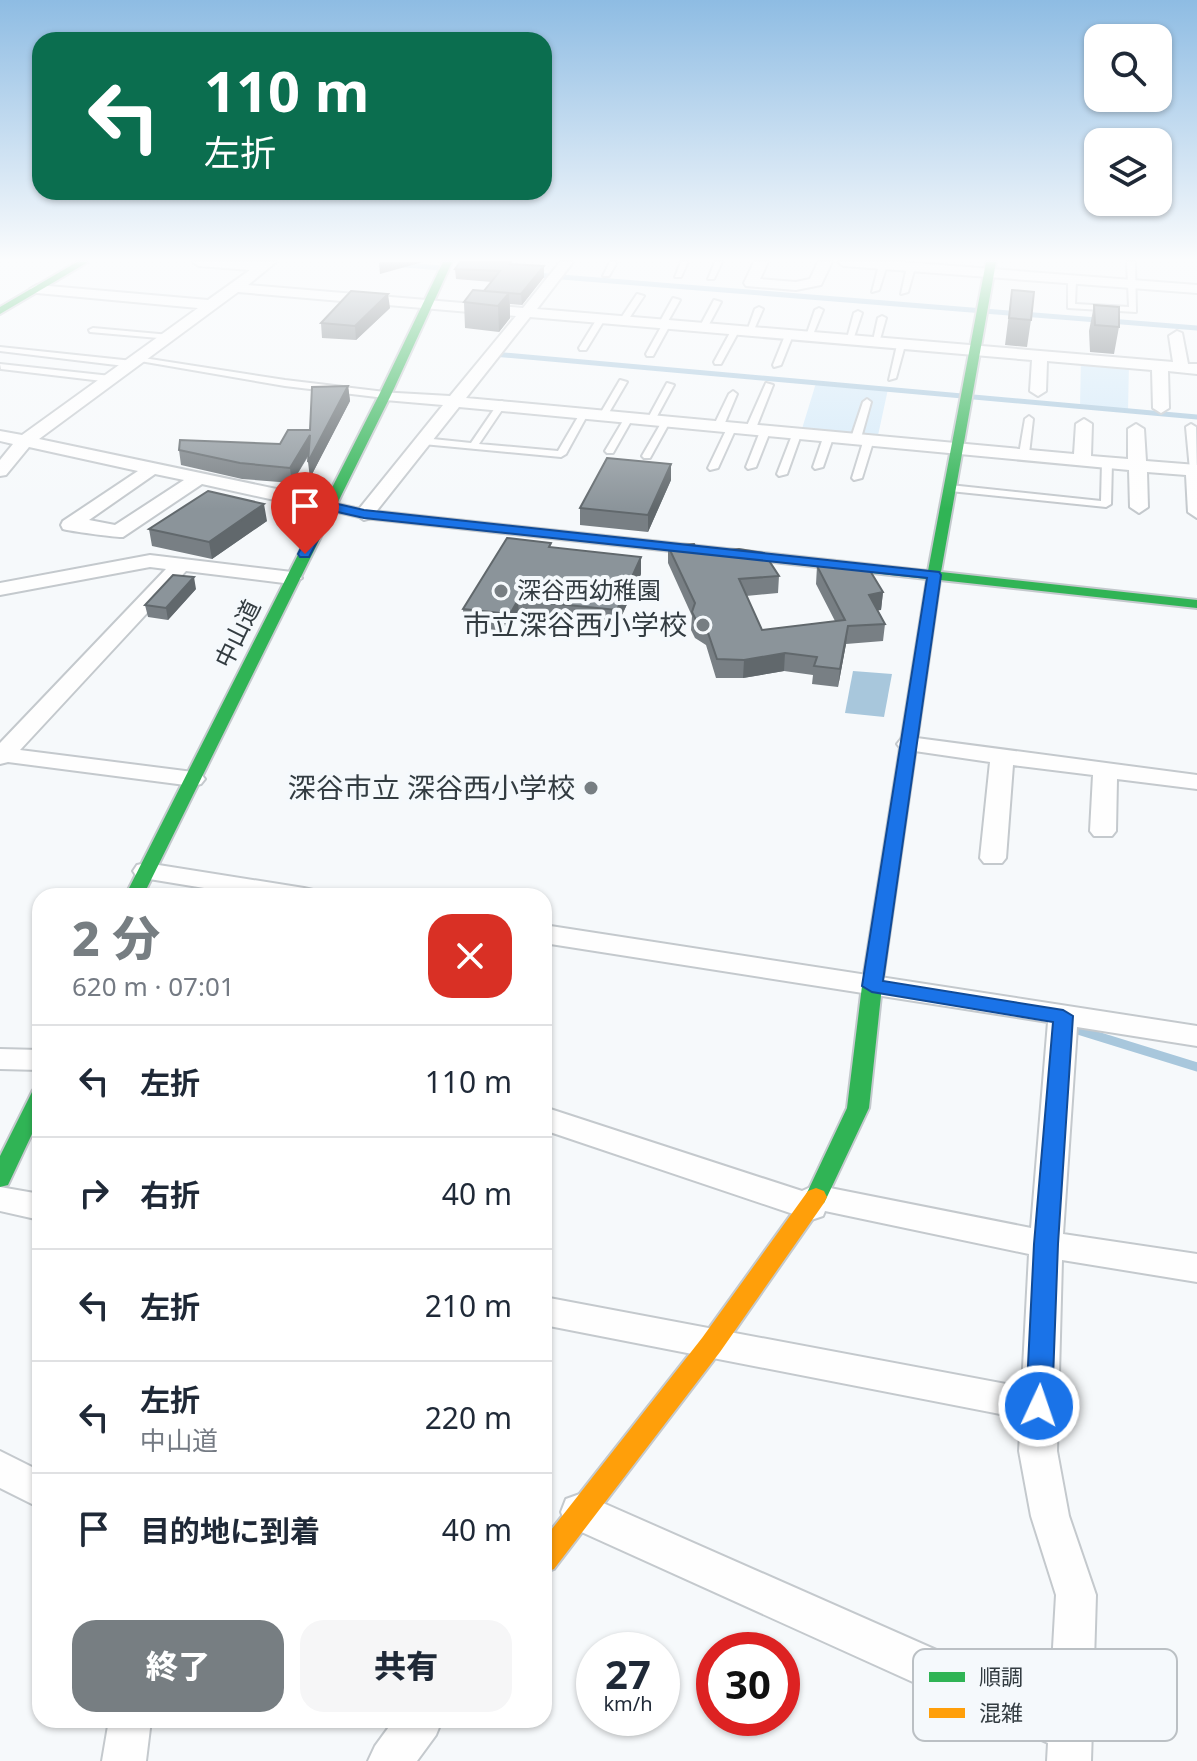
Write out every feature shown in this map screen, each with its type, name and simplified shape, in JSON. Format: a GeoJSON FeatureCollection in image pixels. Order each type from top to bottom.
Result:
{"type":"FeatureCollection","features":[{"type":"Feature","properties":{"kind":"main road","name":"中山道"},"geometry":{"type":"LineString","coordinates":[[138,888],[409,344]]}},
{"type":"Feature","properties":{"kind":"main road"},"geometry":{"type":"LineString","coordinates":[[552,1549],[711,1345],[813,1202],[858,1108],[872,986],[934,575],[976,344]]}},
{"type":"Feature","properties":{"kind":"main road"},"geometry":{"type":"LineString","coordinates":[[329,506],[364,514],[1197,604]]}},
{"type":"Feature","properties":{"kind":"main road"},"geometry":{"type":"LineString","coordinates":[[0,1179],[32,1112]]}},
{"type":"Feature","properties":{"kind":"street"},"geometry":{"type":"LineString","coordinates":[[0,471],[25,441],[160,344]]}},
{"type":"Feature","properties":{"kind":"street"},"geometry":{"type":"LineString","coordinates":[[364,514],[501,344]]}},
{"type":"Feature","properties":{"kind":"street"},"geometry":{"type":"LineString","coordinates":[[890,344],[1189,368],[1180,344]]}},
{"type":"Feature","properties":{"kind":"street"},"geometry":{"type":"LineString","coordinates":[[1038,391],[1040,356]]}},
{"type":"Feature","properties":{"kind":"street"},"geometry":{"type":"LineString","coordinates":[[1160,366],[1161,408]]}},
{"type":"Feature","properties":{"kind":"street"},"geometry":{"type":"LineString","coordinates":[[385,395],[1196,470],[1197,512]]}},
{"type":"Feature","properties":{"kind":"street"},"geometry":{"type":"LineString","coordinates":[[1082,459],[1084,424]]}},
{"type":"Feature","properties":{"kind":"street"},"geometry":{"type":"LineString","coordinates":[[1136,429],[1139,507]]}},
{"type":"Feature","properties":{"kind":"street"},"geometry":{"type":"LineString","coordinates":[[0,436],[329,506]]}},
{"type":"Feature","properties":{"kind":"street"},"geometry":{"type":"LineString","coordinates":[[153,468],[70,525],[105,527],[116,533],[200,478]]}},
{"type":"Feature","properties":{"kind":"street"},"geometry":{"type":"LineString","coordinates":[[0,589],[150,561],[292,578]]}},
{"type":"Feature","properties":{"kind":"street"},"geometry":{"type":"LineString","coordinates":[[1,755],[181,565]]}},
{"type":"Feature","properties":{"kind":"street"},"geometry":{"type":"LineString","coordinates":[[909,744],[1197,782]]}},
{"type":"Feature","properties":{"kind":"street"},"geometry":{"type":"LineString","coordinates":[[1,755],[193,779]]}},
{"type":"Feature","properties":{"kind":"street"},"geometry":{"type":"LineString","coordinates":[[993,858],[1002,756]]}},
{"type":"Feature","properties":{"kind":"street"},"geometry":{"type":"LineString","coordinates":[[1103,831],[1105,770]]}},
{"type":"Feature","properties":{"kind":"street"},"geometry":{"type":"LineString","coordinates":[[146,871],[253,888]]}},
{"type":"Feature","properties":{"kind":"street"},"geometry":{"type":"LineString","coordinates":[[552,935],[1197,1036]]}},
{"type":"Feature","properties":{"kind":"street"},"geometry":{"type":"LineString","coordinates":[[1063,1016],[1046,1244],[1038,1451],[1050,1516],[1076,1595],[1073,1649]]}},
{"type":"Feature","properties":{"kind":"street"},"geometry":{"type":"LineString","coordinates":[[0,1059],[32,1060]]}},
{"type":"Feature","properties":{"kind":"street"},"geometry":{"type":"LineString","coordinates":[[552,1120],[813,1202],[1197,1268]]}},
{"type":"Feature","properties":{"kind":"street"},"geometry":{"type":"LineString","coordinates":[[0,1199],[32,1205]]}},
{"type":"Feature","properties":{"kind":"street"},"geometry":{"type":"LineString","coordinates":[[552,1313],[1039,1406]]}},
{"type":"Feature","properties":{"kind":"street"},"geometry":{"type":"LineString","coordinates":[[0,1468],[32,1486]]}},
{"type":"Feature","properties":{"kind":"street"},"geometry":{"type":"LineString","coordinates":[[580,1512],[913,1671]]}},
{"type":"Feature","properties":{"kind":"street"},"geometry":{"type":"LineString","coordinates":[[124,1761],[129,1728]]}},
{"type":"Feature","properties":{"kind":"street"},"geometry":{"type":"LineString","coordinates":[[390,1761],[415,1728]]}},
{"type":"Feature","properties":{"kind":"lane"},"geometry":{"type":"LineString","coordinates":[[583,348],[585,344]]}},
{"type":"Feature","properties":{"kind":"lane"},"geometry":{"type":"LineString","coordinates":[[650,354],[655,344]]}},
{"type":"Feature","properties":{"kind":"lane"},"geometry":{"type":"LineString","coordinates":[[718,362],[732,344]]}},
{"type":"Feature","properties":{"kind":"lane"},"geometry":{"type":"LineString","coordinates":[[777,365],[785,344]]}},
{"type":"Feature","properties":{"kind":"lane"},"geometry":{"type":"LineString","coordinates":[[892,378],[901,345]]}},
{"type":"Feature","properties":{"kind":"lane"},"geometry":{"type":"LineString","coordinates":[[0,349],[136,361],[385,395]]}},
{"type":"Feature","properties":{"kind":"lane"},"geometry":{"type":"LineString","coordinates":[[1,366],[111,379]]}},
{"type":"Feature","properties":{"kind":"lane"},"geometry":{"type":"LineString","coordinates":[[604,414],[623,382]]}},
{"type":"Feature","properties":{"kind":"lane"},"geometry":{"type":"LineString","coordinates":[[647,456],[670,385]]}},
{"type":"Feature","properties":{"kind":"lane"},"geometry":{"type":"LineString","coordinates":[[751,467],[769,385]]}},
{"type":"Feature","properties":{"kind":"lane"},"geometry":{"type":"LineString","coordinates":[[713,468],[733,394]]}},
{"type":"Feature","properties":{"kind":"lane"},"geometry":{"type":"LineString","coordinates":[[857,478],[867,402]]}},
{"type":"Feature","properties":{"kind":"lane"},"geometry":{"type":"LineString","coordinates":[[473,446],[502,404]]}},
{"type":"Feature","properties":{"kind":"lane"},"geometry":{"type":"LineString","coordinates":[[423,441],[561,454],[585,412]]}},
{"type":"Feature","properties":{"kind":"lane"},"geometry":{"type":"LineString","coordinates":[[610,451],[630,416]]}},
{"type":"Feature","properties":{"kind":"lane"},"geometry":{"type":"LineString","coordinates":[[1024,454],[1029,419]]}},
{"type":"Feature","properties":{"kind":"lane"},"geometry":{"type":"LineString","coordinates":[[1191,427],[1196,470]]}},
{"type":"Feature","properties":{"kind":"lane"},"geometry":{"type":"LineString","coordinates":[[782,474],[797,432]]}},
{"type":"Feature","properties":{"kind":"lane"},"geometry":{"type":"LineString","coordinates":[[818,467],[829,435]]}},
{"type":"Feature","properties":{"kind":"lane"},"geometry":{"type":"LineString","coordinates":[[950,488],[1106,504],[1107,462]]}},
{"type":"Feature","properties":{"kind":"shaded area"},"geometry":{"type":"Polygon","coordinates":[[[1081,359],[1129,363],[1128,410],[1080,406],[1081,359]]]}},
{"type":"Feature","properties":{"kind":"shaded area"},"geometry":{"type":"Polygon","coordinates":[[[816,383],[888,389],[877,440],[801,432],[816,383]]]}},
{"type":"Feature","properties":{"kind":"shaded area"},"geometry":{"type":"Polygon","coordinates":[[[853,671],[892,674],[884,717],[845,713],[853,671]]]}},
{"type":"Feature","properties":{"kind":"building"},"geometry":{"type":"Polygon","coordinates":[[[348,386],[308,462],[310,435],[290,468],[240,463],[179,450],[180,440],[280,444],[288,430],[310,430],[312,387],[348,386]]]}},
{"type":"Feature","properties":{"kind":"building"},"geometry":{"type":"Polygon","coordinates":[[[607,458],[671,464],[648,515],[580,508],[607,458]]]}},
{"type":"Feature","properties":{"kind":"building"},"geometry":{"type":"Polygon","coordinates":[[[208,491],[264,504],[209,542],[149,529],[208,491]]]}},
{"type":"Feature","properties":{"kind":"building"},"geometry":{"type":"Polygon","coordinates":[[[507,538],[551,543],[549,547],[641,557],[617,610],[518,600],[510,614],[463,609],[507,538]]]}},
{"type":"Feature","properties":{"kind":"building"},"geometry":{"type":"Polygon","coordinates":[[[694,544],[698,553],[739,549],[764,553],[779,576],[739,579],[762,630],[845,620],[817,566],[851,564],[855,570],[869,569],[883,592],[869,595],[885,624],[848,626],[840,669],[814,666],[817,657],[785,653],[744,660],[717,659],[706,627],[696,620],[692,612],[695,603],[668,546],[694,544]]]}},
{"type":"Feature","properties":{"kind":"building"},"geometry":{"type":"Polygon","coordinates":[[[173,575],[194,577],[166,608],[145,605],[173,575]]]}},
{"type":"Feature","properties":{"kind":"waterway"},"geometry":{"type":"LineString","coordinates":[[493,354],[1197,417]]}},
{"type":"Feature","properties":{"kind":"waterway"},"geometry":{"type":"LineString","coordinates":[[1068,1027],[1197,1067]]}},
{"type":"Feature","properties":{"kind":"traffic: fast"},"geometry":{"type":"LineString","coordinates":[[138,888],[409,344]]}},
{"type":"Feature","properties":{"kind":"traffic: fast"},"geometry":{"type":"LineString","coordinates":[[816,1197],[858,1108],[872,986],[934,575],[976,344]]}},
{"type":"Feature","properties":{"kind":"traffic: fast"},"geometry":{"type":"LineString","coordinates":[[782,559],[1197,604]]}},
{"type":"Feature","properties":{"kind":"traffic: fast"},"geometry":{"type":"LineString","coordinates":[[0,1179],[32,1112]]}},
{"type":"Feature","properties":{"kind":"traffic: slow"},"geometry":{"type":"LineString","coordinates":[[329,506],[364,514],[782,559]]}},
{"type":"Feature","properties":{"kind":"traffic: slow"},"geometry":{"type":"LineString","coordinates":[[552,1550],[711,1345],[816,1197]]}},
{"type":"Feature","properties":{"kind":"place","name":"深谷西幼稚園"},"geometry":{"type":"Point","coordinates":[501,591]}},
{"type":"Feature","properties":{"kind":"place","name":"市立深谷西小学校"},"geometry":{"type":"Point","coordinates":[703,625]}},
{"type":"Feature","properties":{"kind":"place","name":"深谷市立 深谷西小学校"},"geometry":{"type":"Point","coordinates":[591,788]}},
{"type":"Feature","properties":{"kind":"route"},"geometry":{"type":"LineString","coordinates":[[305,554],[329,506],[364,514],[934,575],[872,986],[1063,1016],[1046,1244],[1039,1406]]}}]}
